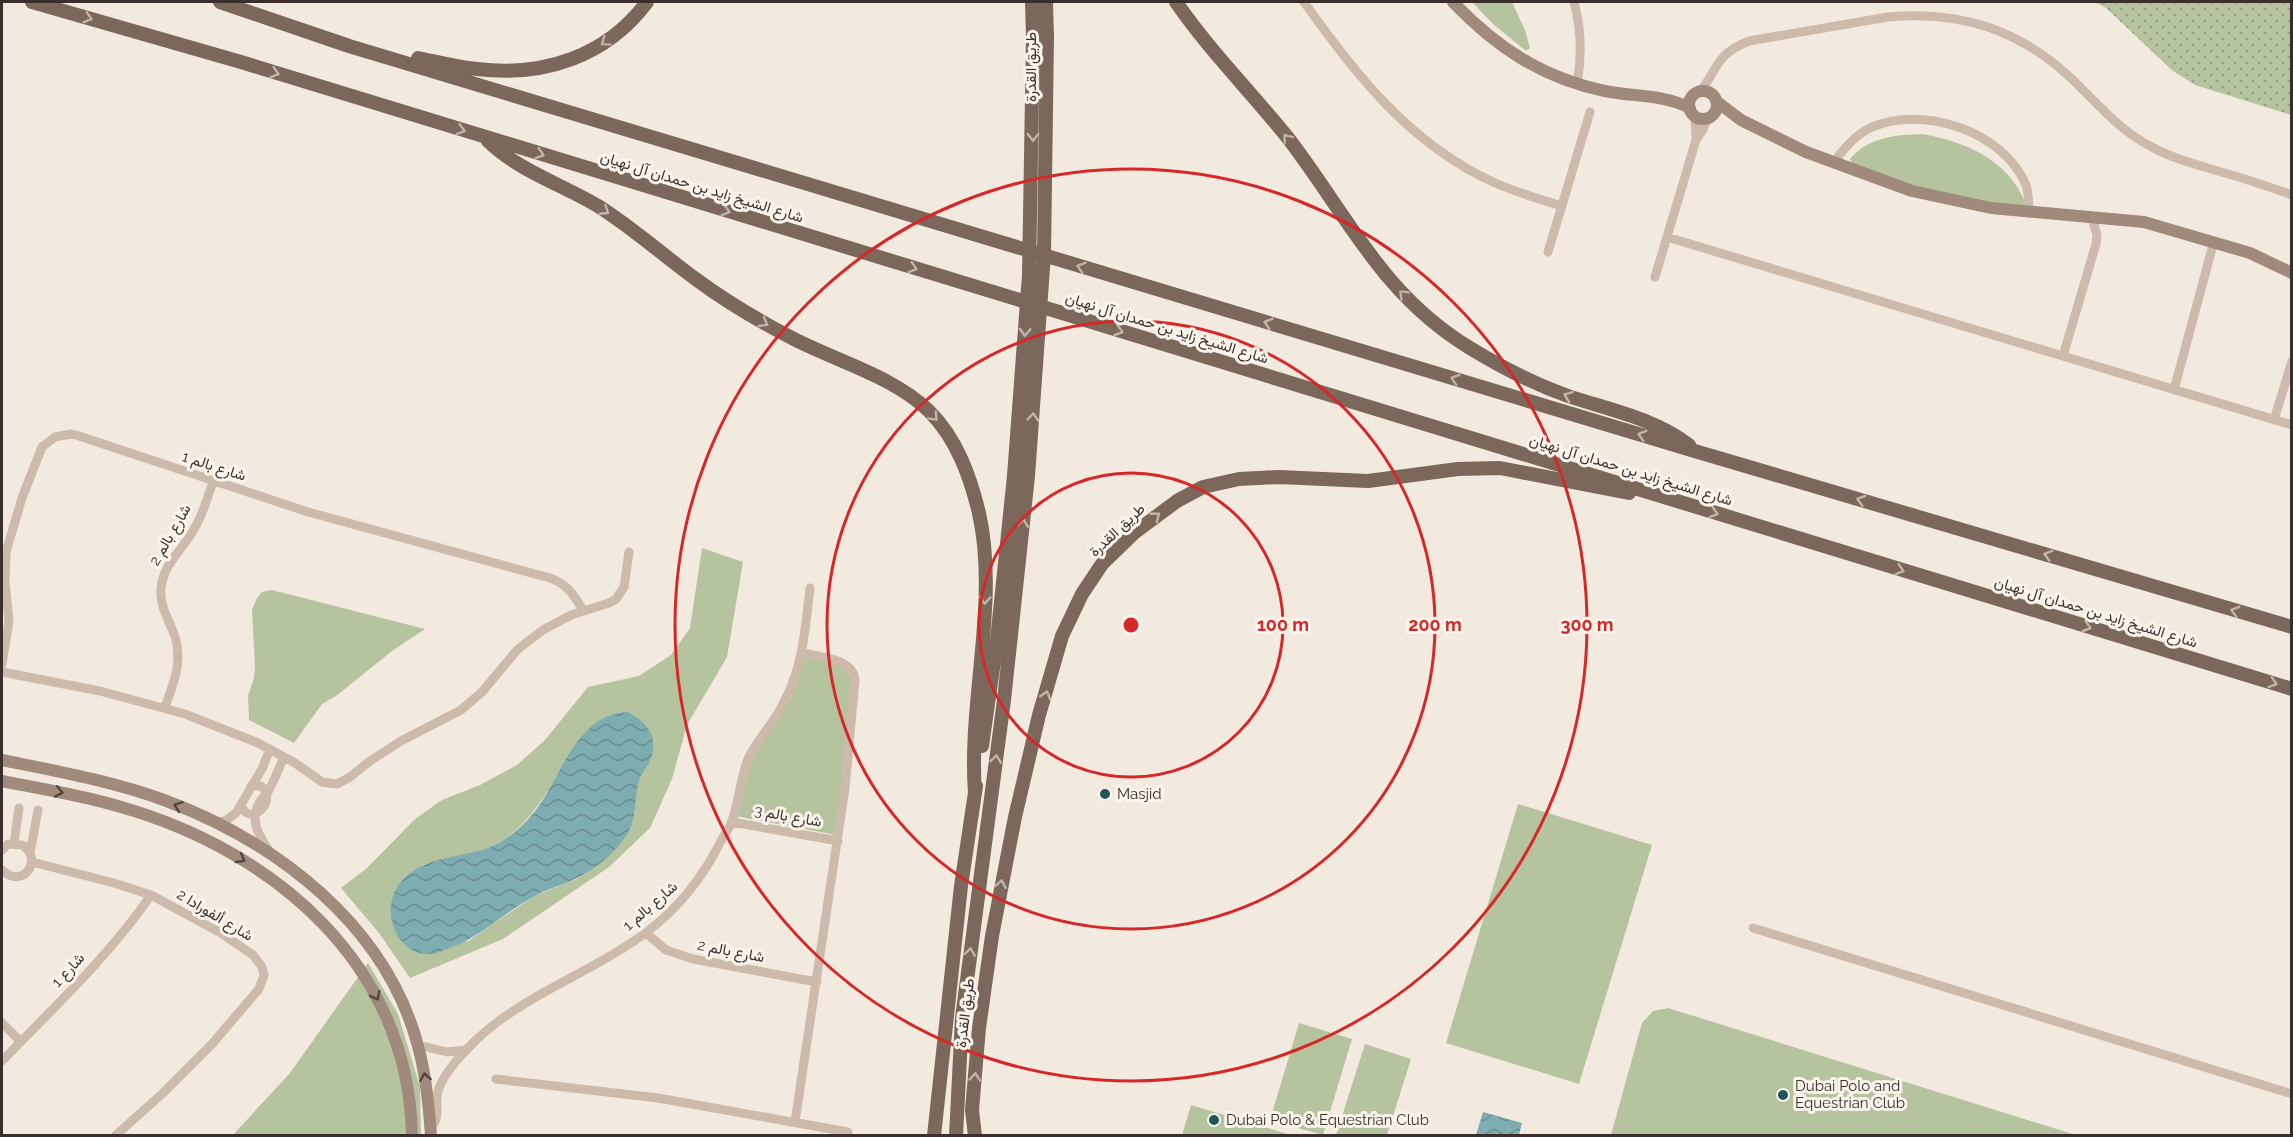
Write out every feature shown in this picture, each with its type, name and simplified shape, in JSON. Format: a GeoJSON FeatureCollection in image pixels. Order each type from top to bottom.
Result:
{"type":"FeatureCollection","features":[{"type":"Feature","properties":{"kind":"main road","name":"شارع الشيخ زايد بن حمدان آل نهيان"},"geometry":{"type":"LineString","coordinates":[[32,2],[241,62],[2292,689]]}},
{"type":"Feature","properties":{"kind":"main road"},"geometry":{"type":"LineString","coordinates":[[220,2],[349,46],[1698,452],[2292,627]]}},
{"type":"Feature","properties":{"kind":"main road"},"geometry":{"type":"LineString","coordinates":[[349,46],[476,69],[510,71],[539,68],[569,62],[596,49],[620,31],[647,2]]}},
{"type":"Feature","properties":{"kind":"main road","name":"طريق القدرة"},"geometry":{"type":"LineString","coordinates":[[1032,2],[1040,37]]}},
{"type":"Feature","properties":{"kind":"main road","name":"طريق القدرة"},"geometry":{"type":"LineString","coordinates":[[956,1136],[962,1018],[1004,700],[1021,476],[1040,37],[1046,2]]}},
{"type":"Feature","properties":{"kind":"main road"},"geometry":{"type":"LineString","coordinates":[[1176,2],[1202,37],[1302,156],[1380,270],[1430,318],[1468,347],[1514,372],[1564,394],[1651,423],[1698,452]]}},
{"type":"Feature","properties":{"kind":"main road"},"geometry":{"type":"LineString","coordinates":[[484,137],[519,165],[573,192],[620,221],[697,280],[741,309],[794,339],[905,393],[929,411],[947,434],[962,459],[974,493],[985,556],[985,598],[974,744],[975,793]]}},
{"type":"Feature","properties":{"kind":"main road","name":"طريق القدرة"},"geometry":{"type":"LineString","coordinates":[[975,1136],[972,1110],[979,1028],[994,925],[1004,864],[1039,715],[1062,636],[1082,594],[1102,564],[1134,533],[1191,492],[1203,487],[1253,477],[1359,481],[1386,480],[1458,468],[1500,468],[1616,492],[1658,496]]}},
{"type":"Feature","properties":{"kind":"main road","name":"طريق القدرة"},"geometry":{"type":"LineString","coordinates":[[934,1136],[961,886],[1021,476]]}},
{"type":"Feature","properties":{"kind":"main road"},"geometry":{"type":"LineString","coordinates":[[970,1136],[972,1110]]}},
{"type":"Feature","properties":{"kind":"main road","name":"طريق القدرة"},"geometry":{"type":"LineString","coordinates":[[929,1136],[937,1111]]}},
{"type":"Feature","properties":{"kind":"street"},"geometry":{"type":"LineString","coordinates":[[1304,2],[1358,74],[1410,128],[1463,166],[1493,182],[1562,206]]}},
{"type":"Feature","properties":{"kind":"street"},"geometry":{"type":"LineString","coordinates":[[1453,2],[1479,29],[1509,52],[1543,71],[1577,84],[1606,91],[1703,105],[1834,163],[1912,191],[1952,201],[2029,213],[2144,222],[2250,253],[2292,273]]}},
{"type":"Feature","properties":{"kind":"street"},"geometry":{"type":"LineString","coordinates":[[1574,2],[1581,51],[1577,84]]}},
{"type":"Feature","properties":{"kind":"street"},"geometry":{"type":"LineString","coordinates":[[1655,277],[1696,140],[1710,78],[1720,59],[1736,46],[1762,37],[1908,15],[1966,20],[2014,36],[2038,50],[2058,66],[2113,120],[2150,147],[2172,157],[2292,195]]}},
{"type":"Feature","properties":{"kind":"street"},"geometry":{"type":"LineString","coordinates":[[1548,252],[1590,112]]}},
{"type":"Feature","properties":{"kind":"street"},"geometry":{"type":"LineString","coordinates":[[1834,163],[1857,136],[1881,124],[1910,120],[1941,122],[1964,129],[1984,140],[2013,165],[2025,183],[2029,213]]}},
{"type":"Feature","properties":{"kind":"street"},"geometry":{"type":"LineString","coordinates":[[2063,356],[2096,244],[2097,235],[2092,218]]}},
{"type":"Feature","properties":{"kind":"street"},"geometry":{"type":"LineString","coordinates":[[1667,237],[2292,425]]}},
{"type":"Feature","properties":{"kind":"street"},"geometry":{"type":"LineString","coordinates":[[2174,390],[2214,241]]}},
{"type":"Feature","properties":{"kind":"street"},"geometry":{"type":"LineString","coordinates":[[2274,420],[2292,361]]}},
{"type":"Feature","properties":{"kind":"street","name":"شارع بالم 1"},"geometry":{"type":"LineString","coordinates":[[2,664],[9,621],[5,572],[8,542],[39,454],[48,441],[71,434],[213,482],[404,540],[550,578],[570,589],[583,610]]}},
{"type":"Feature","properties":{"kind":"street","name":"شارع بالم 2"},"geometry":{"type":"LineString","coordinates":[[165,707],[176,677],[178,660],[176,642],[162,606],[163,576],[172,558],[195,529],[213,482]]}},
{"type":"Feature","properties":{"kind":"street"},"geometry":{"type":"LineString","coordinates":[[2,672],[100,691],[165,707],[223,728],[270,749],[322,782],[337,784],[344,782],[400,741],[461,710],[482,692],[518,649],[530,639],[556,622],[583,610],[609,603],[621,594],[626,579],[629,552]]}},
{"type":"Feature","properties":{"kind":"street","name":"شارع بالم 1"},"geometry":{"type":"LineString","coordinates":[[431,1132],[438,1116],[439,1088],[467,1050],[487,1030],[518,1008],[646,933],[666,916],[697,883],[732,822],[745,767],[756,745],[783,705],[802,652],[810,588]]}},
{"type":"Feature","properties":{"kind":"street"},"geometry":{"type":"LineString","coordinates":[[795,1122],[847,777],[855,675],[849,666],[842,662],[802,652]]}},
{"type":"Feature","properties":{"kind":"street"},"geometry":{"type":"LineString","coordinates":[[215,822],[229,819],[241,805],[262,769],[270,749]]}},
{"type":"Feature","properties":{"kind":"street"},"geometry":{"type":"LineString","coordinates":[[272,854],[257,832],[256,814],[258,805],[267,794],[284,757]]}},
{"type":"Feature","properties":{"kind":"street"},"geometry":{"type":"LineString","coordinates":[[2,760],[129,789],[163,800],[215,822],[272,854],[325,895],[370,947],[400,996],[418,1045],[425,1078],[431,1132]]}},
{"type":"Feature","properties":{"kind":"street"},"geometry":{"type":"LineString","coordinates":[[2,781],[90,799],[164,822],[237,856],[297,898],[339,940],[379,999],[402,1061],[408,1090],[412,1136]]}},
{"type":"Feature","properties":{"kind":"street"},"geometry":{"type":"LineString","coordinates":[[251,786],[261,786],[267,794]]}},
{"type":"Feature","properties":{"kind":"street"},"geometry":{"type":"LineString","coordinates":[[241,805],[246,813],[256,814]]}},
{"type":"Feature","properties":{"kind":"street"},"geometry":{"type":"LineString","coordinates":[[2,850],[14,843],[19,808]]}},
{"type":"Feature","properties":{"kind":"street"},"geometry":{"type":"LineString","coordinates":[[2,884],[5,873],[13,877],[24,875],[28,871],[38,810]]}},
{"type":"Feature","properties":{"kind":"street","name":"شارع بالم 3"},"geometry":{"type":"LineString","coordinates":[[732,822],[838,841]]}},
{"type":"Feature","properties":{"kind":"street","name":"شارع ألفورادا 2"},"geometry":{"type":"LineString","coordinates":[[14,843],[22,844],[31,857],[151,895],[221,933],[259,960],[264,975],[259,989],[188,1070],[115,1136]]}},
{"type":"Feature","properties":{"kind":"street"},"geometry":{"type":"LineString","coordinates":[[297,898],[304,892],[311,894],[370,947]]}},
{"type":"Feature","properties":{"kind":"street","name":"شارع 1"},"geometry":{"type":"LineString","coordinates":[[2,1061],[121,934],[151,895]]}},
{"type":"Feature","properties":{"kind":"street"},"geometry":{"type":"LineString","coordinates":[[1753,928],[2292,1094]]}},
{"type":"Feature","properties":{"kind":"street","name":"شارع بالم 2"},"geometry":{"type":"LineString","coordinates":[[646,933],[666,950],[693,959],[817,982]]}},
{"type":"Feature","properties":{"kind":"street"},"geometry":{"type":"LineString","coordinates":[[2,1023],[20,1041]]}},
{"type":"Feature","properties":{"kind":"street"},"geometry":{"type":"LineString","coordinates":[[418,1045],[447,1052],[467,1050]]}},
{"type":"Feature","properties":{"kind":"street"},"geometry":{"type":"LineString","coordinates":[[496,1078],[658,1098],[849,1132]]}},
{"type":"Feature","properties":{"kind":"green space"},"geometry":{"type":"Polygon","coordinates":[[[1472,2],[1512,2],[1525,30],[1530,48],[1526,51],[1493,24],[1472,2]]]}},
{"type":"Feature","properties":{"kind":"green space"},"geometry":{"type":"Polygon","coordinates":[[[2095,2],[2291,2],[2291,115],[2195,85],[2173,71],[2106,8],[2095,2]]]}},
{"type":"Feature","properties":{"kind":"green space"},"geometry":{"type":"Polygon","coordinates":[[[1922,134],[1969,148],[1997,164],[2018,188],[2026,204],[2022,210],[1983,206],[1855,169],[1850,159],[1865,146],[1874,142],[1902,135],[1922,134]]]}},
{"type":"Feature","properties":{"kind":"green space"},"geometry":{"type":"Polygon","coordinates":[[[702,548],[743,562],[727,657],[687,725],[672,779],[650,828],[609,867],[503,939],[410,978],[379,933],[341,888],[367,868],[415,819],[442,800],[480,785],[517,765],[545,740],[588,687],[639,676],[671,655],[690,628],[702,548]],[[585,734],[543,799],[518,828],[504,840],[471,854],[422,865],[467,942],[534,896],[577,879],[616,849],[640,777],[648,766],[585,734]]]}},
{"type":"Feature","properties":{"kind":"green space"},"geometry":{"type":"Polygon","coordinates":[[[271,590],[425,629],[322,704],[294,743],[249,720],[248,696],[255,667],[252,610],[262,592],[271,590]]]}},
{"type":"Feature","properties":{"kind":"green space"},"geometry":{"type":"Polygon","coordinates":[[[802,656],[837,665],[848,672],[852,678],[836,835],[735,816],[744,779],[758,744],[802,656]]]}},
{"type":"Feature","properties":{"kind":"green space"},"geometry":{"type":"Polygon","coordinates":[[[1518,804],[1652,845],[1579,1084],[1446,1043],[1518,804]]]}},
{"type":"Feature","properties":{"kind":"green space"},"geometry":{"type":"Polygon","coordinates":[[[368,963],[398,1014],[420,1087],[421,1135],[232,1136],[290,1073],[368,963]]]}},
{"type":"Feature","properties":{"kind":"green space","name":"Dubai Polo and Equestrian Club"},"geometry":{"type":"Polygon","coordinates":[[[1668,1008],[2076,1135],[1611,1135],[1642,1023],[1653,1011],[1668,1008]]]}},
{"type":"Feature","properties":{"kind":"green space"},"geometry":{"type":"Polygon","coordinates":[[[1299,1023],[1352,1039],[1323,1135],[1270,1120],[1299,1023]]]}},
{"type":"Feature","properties":{"kind":"green space"},"geometry":{"type":"Polygon","coordinates":[[[1365,1044],[1411,1059],[1387,1135],[1336,1135],[1365,1044]]]}},
{"type":"Feature","properties":{"kind":"green space","name":"Dubai Polo & Equestrian Club"},"geometry":{"type":"Polygon","coordinates":[[[1191,1105],[1291,1135],[1182,1135],[1191,1105]]]}},
{"type":"Feature","properties":{"kind":"water"},"geometry":{"type":"Polygon","coordinates":[[[628,712],[648,728],[653,750],[641,777],[630,829],[616,849],[589,871],[533,897],[463,942],[429,954],[416,952],[407,947],[395,931],[391,911],[395,891],[402,880],[422,866],[445,858],[482,850],[508,837],[541,803],[581,737],[594,724],[609,716],[628,712]]]}},
{"type":"Feature","properties":{"kind":"water"},"geometry":{"type":"Polygon","coordinates":[[[1483,1112],[1522,1123],[1519,1135],[1476,1135],[1483,1112]]]}},
{"type":"Feature","properties":{"kind":"place","name":"Masjid"},"geometry":{"type":"Point","coordinates":[1105,794]}},
{"type":"Feature","properties":{"kind":"place","name":"Dubai Polo and Equestrian Club"},"geometry":{"type":"Point","coordinates":[1783,1095]}},
{"type":"Feature","properties":{"kind":"place","name":"Dubai Polo & Equestrian Club"},"geometry":{"type":"Point","coordinates":[1214,1120]}}]}
